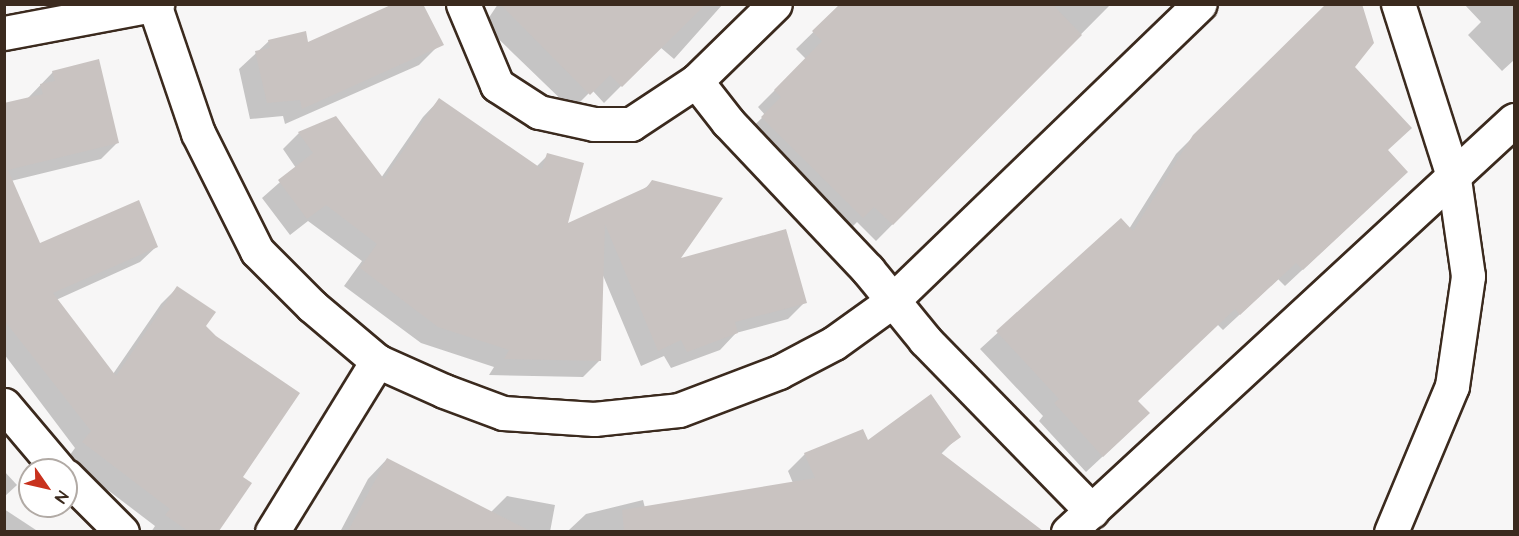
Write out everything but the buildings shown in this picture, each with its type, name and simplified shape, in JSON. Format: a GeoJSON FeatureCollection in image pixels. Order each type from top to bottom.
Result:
{"type":"FeatureCollection","features":[{"type":"Feature","properties":{"kind":"street"},"geometry":{"type":"LineString","coordinates":[[463,4],[497,85],[539,112],[594,124],[631,124],[696,81],[775,4]]}},
{"type":"Feature","properties":{"kind":"street"},"geometry":{"type":"LineString","coordinates":[[4,33],[155,5],[198,133],[257,251],[312,306],[377,361],[503,413],[594,419],[679,410],[779,372],[834,343],[891,302],[1200,4]]}},
{"type":"Feature","properties":{"kind":"street"},"geometry":{"type":"LineString","coordinates":[[1391,531],[1452,386],[1468,276],[1454,178],[1398,4]]}},
{"type":"Feature","properties":{"kind":"street"},"geometry":{"type":"LineString","coordinates":[[696,81],[728,122],[868,270],[891,302],[1080,521],[1515,120]]}},
{"type":"Feature","properties":{"kind":"street"},"geometry":{"type":"LineString","coordinates":[[272,531],[377,361]]}},
{"type":"Feature","properties":{"kind":"street"},"geometry":{"type":"LineString","coordinates":[[4,405],[49,458]]}},
{"type":"Feature","properties":{"kind":"street"},"geometry":{"type":"LineString","coordinates":[[78,489],[122,531]]}}]}
